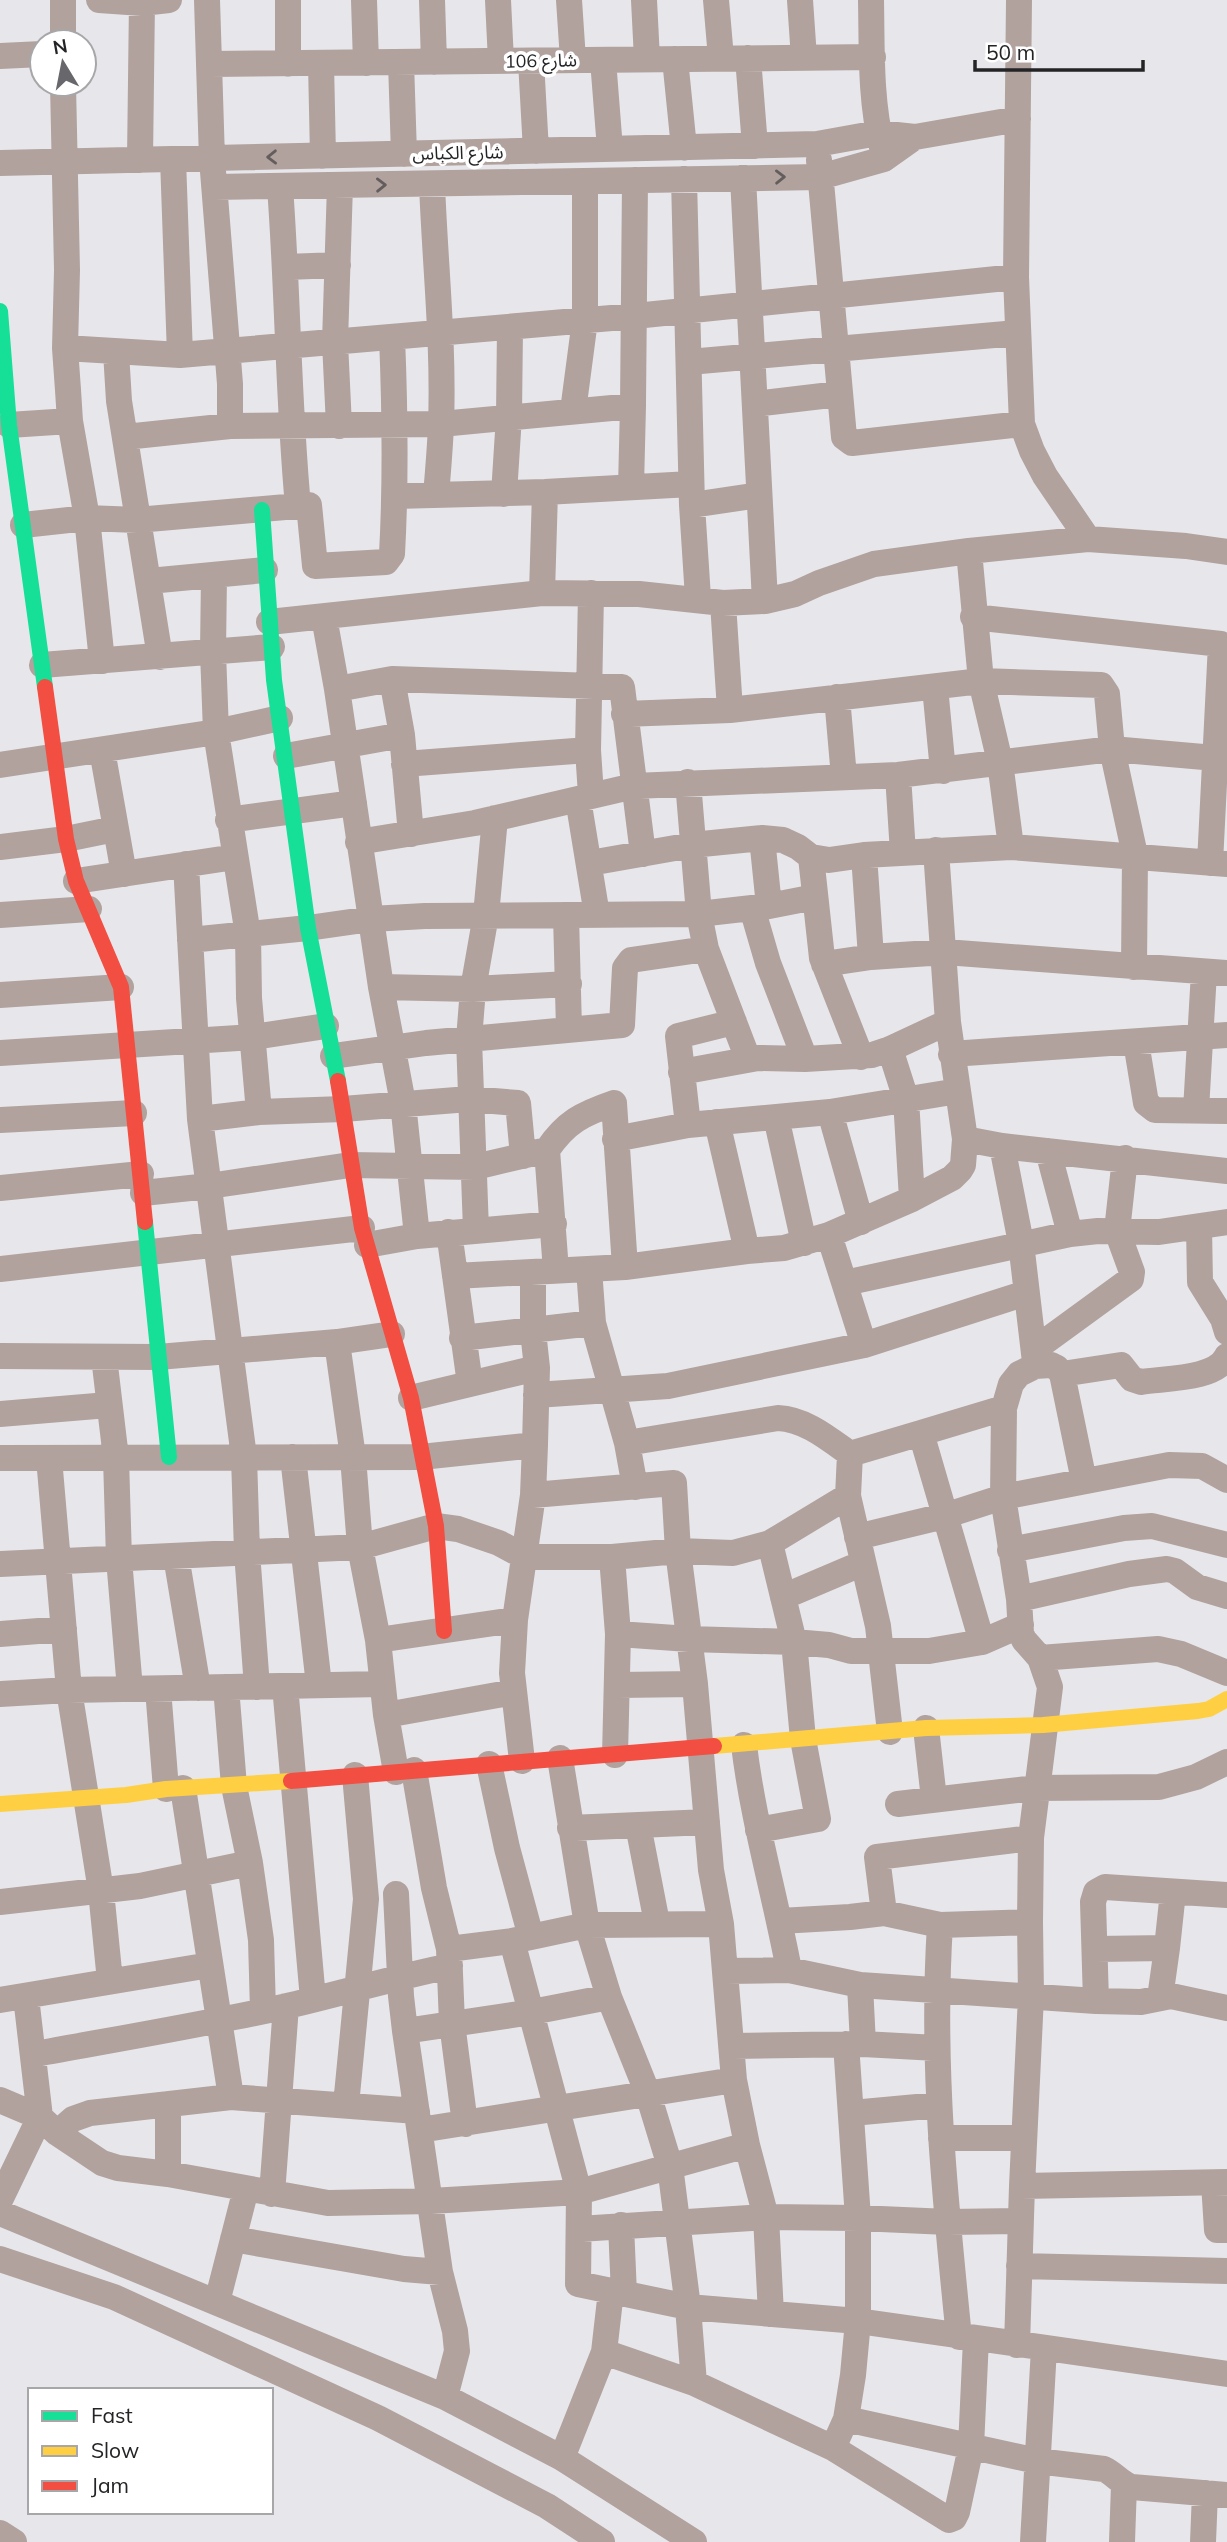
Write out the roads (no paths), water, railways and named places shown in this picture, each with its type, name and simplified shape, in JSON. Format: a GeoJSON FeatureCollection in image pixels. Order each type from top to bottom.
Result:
{"type":"FeatureCollection","features":[{"type":"Feature","properties":{"kind":"street"},"geometry":{"type":"LineString","coordinates":[[63,0],[63,28]]}},
{"type":"Feature","properties":{"kind":"street"},"geometry":{"type":"LineString","coordinates":[[99,0],[169,0]]}},
{"type":"Feature","properties":{"kind":"street"},"geometry":{"type":"LineString","coordinates":[[207,0],[212,159],[230,426]]}},
{"type":"Feature","properties":{"kind":"street"},"geometry":{"type":"LineString","coordinates":[[288,0],[288,64]]}},
{"type":"Feature","properties":{"kind":"street"},"geometry":{"type":"LineString","coordinates":[[364,0],[366,63]]}},
{"type":"Feature","properties":{"kind":"street"},"geometry":{"type":"LineString","coordinates":[[432,0],[434,62]]}},
{"type":"Feature","properties":{"kind":"street"},"geometry":{"type":"LineString","coordinates":[[498,0],[501,61]]}},
{"type":"Feature","properties":{"kind":"street"},"geometry":{"type":"LineString","coordinates":[[569,0],[573,60]]}},
{"type":"Feature","properties":{"kind":"street"},"geometry":{"type":"LineString","coordinates":[[644,0],[647,59]]}},
{"type":"Feature","properties":{"kind":"street"},"geometry":{"type":"LineString","coordinates":[[716,0],[720,58]]}},
{"type":"Feature","properties":{"kind":"street"},"geometry":{"type":"LineString","coordinates":[[800,0],[804,58]]}},
{"type":"Feature","properties":{"kind":"street"},"geometry":{"type":"LineString","coordinates":[[871,0],[878,133],[884,159]]}},
{"type":"Feature","properties":{"kind":"street"},"geometry":{"type":"LineString","coordinates":[[1019,0],[1016,278],[1022,424],[1032,452],[1045,476],[1088,539]]}},
{"type":"Feature","properties":{"kind":"street"},"geometry":{"type":"LineString","coordinates":[[140,160],[142,2]]}},
{"type":"Feature","properties":{"kind":"street"},"geometry":{"type":"LineString","coordinates":[[0,56],[28,55]]}},
{"type":"Feature","properties":{"kind":"street","name":"شارع 106"},"geometry":{"type":"LineString","coordinates":[[210,64],[873,57]]}},
{"type":"Feature","properties":{"kind":"street"},"geometry":{"type":"LineString","coordinates":[[748,58],[755,146]]}},
{"type":"Feature","properties":{"kind":"street"},"geometry":{"type":"LineString","coordinates":[[675,59],[684,148]]}},
{"type":"Feature","properties":{"kind":"street"},"geometry":{"type":"LineString","coordinates":[[603,60],[610,149]]}},
{"type":"Feature","properties":{"kind":"street"},"geometry":{"type":"LineString","coordinates":[[531,61],[536,151]]}},
{"type":"Feature","properties":{"kind":"street"},"geometry":{"type":"LineString","coordinates":[[401,62],[404,154]]}},
{"type":"Feature","properties":{"kind":"street"},"geometry":{"type":"LineString","coordinates":[[321,63],[323,156]]}},
{"type":"Feature","properties":{"kind":"street"},"geometry":{"type":"LineString","coordinates":[[63,98],[67,270],[65,348],[70,421],[87,518],[102,661]]}},
{"type":"Feature","properties":{"kind":"street","name":"شارع الكباس"},"geometry":{"type":"LineString","coordinates":[[0,163],[817,144],[878,133],[915,137],[1017,119]]}},
{"type":"Feature","properties":{"kind":"street","name":"شارع الكباس"},"geometry":{"type":"LineString","coordinates":[[215,187],[820,177],[884,159],[915,137]]}},
{"type":"Feature","properties":{"kind":"street"},"geometry":{"type":"LineString","coordinates":[[817,144],[842,433],[852,443],[1022,424]]}},
{"type":"Feature","properties":{"kind":"street"},"geometry":{"type":"LineString","coordinates":[[173,159],[180,355]]}},
{"type":"Feature","properties":{"kind":"street"},"geometry":{"type":"LineString","coordinates":[[743,178],[765,601]]}},
{"type":"Feature","properties":{"kind":"street"},"geometry":{"type":"LineString","coordinates":[[684,179],[692,494],[730,710]]}},
{"type":"Feature","properties":{"kind":"street"},"geometry":{"type":"LineString","coordinates":[[631,487],[635,180]]}},
{"type":"Feature","properties":{"kind":"street"},"geometry":{"type":"LineString","coordinates":[[573,411],[585,320],[585,181]]}},
{"type":"Feature","properties":{"kind":"street"},"geometry":{"type":"LineString","coordinates":[[432,184],[440,332],[441,424],[436,495]]}},
{"type":"Feature","properties":{"kind":"street"},"geometry":{"type":"LineString","coordinates":[[339,426],[335,342],[340,186]]}},
{"type":"Feature","properties":{"kind":"street"},"geometry":{"type":"LineString","coordinates":[[280,187],[286,267],[290,424],[298,506]]}},
{"type":"Feature","properties":{"kind":"street"},"geometry":{"type":"LineString","coordinates":[[286,267],[338,265]]}},
{"type":"Feature","properties":{"kind":"street"},"geometry":{"type":"LineString","coordinates":[[65,348],[180,355],[635,316],[1016,278]]}},
{"type":"Feature","properties":{"kind":"street"},"geometry":{"type":"LineString","coordinates":[[0,311],[9,425],[66,839],[76,881],[121,987],[169,1457]]}},
{"type":"Feature","properties":{"kind":"street"},"geometry":{"type":"LineString","coordinates":[[504,494],[509,416],[510,327]]}},
{"type":"Feature","properties":{"kind":"street"},"geometry":{"type":"LineString","coordinates":[[689,362],[1017,333]]}},
{"type":"Feature","properties":{"kind":"street"},"geometry":{"type":"LineString","coordinates":[[23,525],[87,518],[137,520],[309,505],[315,566],[386,562],[391,558],[395,496],[396,426],[392,337]]}},
{"type":"Feature","properties":{"kind":"street"},"geometry":{"type":"LineString","coordinates":[[116,352],[125,437],[160,657]]}},
{"type":"Feature","properties":{"kind":"street"},"geometry":{"type":"LineString","coordinates":[[755,404],[839,394]]}},
{"type":"Feature","properties":{"kind":"street"},"geometry":{"type":"LineString","coordinates":[[125,437],[230,426],[441,424],[633,406]]}},
{"type":"Feature","properties":{"kind":"street"},"geometry":{"type":"LineString","coordinates":[[9,425],[70,421]]}},
{"type":"Feature","properties":{"kind":"street"},"geometry":{"type":"LineString","coordinates":[[395,496],[504,494],[631,487],[692,494],[759,495]]}},
{"type":"Feature","properties":{"kind":"street"},"geometry":{"type":"LineString","coordinates":[[542,593],[545,492]]}},
{"type":"Feature","properties":{"kind":"street"},"geometry":{"type":"LineString","coordinates":[[262,510],[270,634],[309,928],[343,1109],[350,1166],[365,1236],[411,1398],[436,1526],[444,1631]]}},
{"type":"Feature","properties":{"kind":"street"},"geometry":{"type":"LineString","coordinates":[[42,665],[213,652],[324,617],[421,604],[542,593],[765,601],[795,594],[874,564],[1088,539],[1186,546],[1227,552]]}},
{"type":"Feature","properties":{"kind":"street"},"geometry":{"type":"LineString","coordinates":[[969,551],[981,681],[1000,762],[1011,847]]}},
{"type":"Feature","properties":{"kind":"street"},"geometry":{"type":"LineString","coordinates":[[149,582],[265,570]]}},
{"type":"Feature","properties":{"kind":"street"},"geometry":{"type":"LineString","coordinates":[[214,575],[216,732],[248,935],[259,1112]]}},
{"type":"Feature","properties":{"kind":"street"},"geometry":{"type":"LineString","coordinates":[[591,593],[585,797],[597,915]]}},
{"type":"Feature","properties":{"kind":"street"},"geometry":{"type":"LineString","coordinates":[[324,617],[338,689],[381,987],[403,1102],[416,1236]]}},
{"type":"Feature","properties":{"kind":"street"},"geometry":{"type":"LineString","coordinates":[[590,863],[692,845],[762,838],[791,843],[811,858],[829,860],[864,855],[1011,847],[1135,855],[1219,864],[1221,644],[974,617]]}},
{"type":"Feature","properties":{"kind":"street"},"geometry":{"type":"LineString","coordinates":[[392,679],[402,735],[411,834]]}},
{"type":"Feature","properties":{"kind":"street"},"geometry":{"type":"LineString","coordinates":[[338,689],[392,679],[622,687],[643,853]]}},
{"type":"Feature","properties":{"kind":"street"},"geometry":{"type":"LineString","coordinates":[[624,714],[730,710],[981,681],[1101,685],[1107,694],[1112,749],[1135,855],[1134,967]]}},
{"type":"Feature","properties":{"kind":"street"},"geometry":{"type":"LineString","coordinates":[[935,687],[943,771]]}},
{"type":"Feature","properties":{"kind":"street"},"geometry":{"type":"LineString","coordinates":[[837,697],[844,777]]}},
{"type":"Feature","properties":{"kind":"street"},"geometry":{"type":"LineString","coordinates":[[0,765],[216,732],[280,718]]}},
{"type":"Feature","properties":{"kind":"street"},"geometry":{"type":"LineString","coordinates":[[286,756],[402,735]]}},
{"type":"Feature","properties":{"kind":"street"},"geometry":{"type":"LineString","coordinates":[[358,842],[495,818],[634,786],[898,775],[1112,749],[1222,757]]}},
{"type":"Feature","properties":{"kind":"street"},"geometry":{"type":"LineString","coordinates":[[102,750],[124,874]]}},
{"type":"Feature","properties":{"kind":"street"},"geometry":{"type":"LineString","coordinates":[[404,764],[588,750]]}},
{"type":"Feature","properties":{"kind":"street"},"geometry":{"type":"LineString","coordinates":[[898,775],[903,853]]}},
{"type":"Feature","properties":{"kind":"street"},"geometry":{"type":"LineString","coordinates":[[688,782],[699,914],[706,949],[748,1059]]}},
{"type":"Feature","properties":{"kind":"street"},"geometry":{"type":"LineString","coordinates":[[228,820],[354,803]]}},
{"type":"Feature","properties":{"kind":"street"},"geometry":{"type":"LineString","coordinates":[[476,1230],[475,1167],[469,1099],[469,1039],[473,989],[486,915],[495,818]]}},
{"type":"Feature","properties":{"kind":"street"},"geometry":{"type":"LineString","coordinates":[[0,847],[66,839],[115,829]]}},
{"type":"Feature","properties":{"kind":"street"},"geometry":{"type":"LineString","coordinates":[[762,838],[760,907],[768,962],[805,1059]]}},
{"type":"Feature","properties":{"kind":"street"},"geometry":{"type":"LineString","coordinates":[[455,1276],[625,1267],[817,1239],[912,1199],[952,1178],[963,1165],[965,1139],[951,1054],[936,850]]}},
{"type":"Feature","properties":{"kind":"street"},"geometry":{"type":"LineString","coordinates":[[864,855],[871,957]]}},
{"type":"Feature","properties":{"kind":"street"},"geometry":{"type":"LineString","coordinates":[[76,881],[235,857]]}},
{"type":"Feature","properties":{"kind":"street"},"geometry":{"type":"LineString","coordinates":[[811,858],[820,953],[861,1057]]}},
{"type":"Feature","properties":{"kind":"street"},"geometry":{"type":"LineString","coordinates":[[186,864],[200,1119],[244,1457],[247,1552],[257,1687]]}},
{"type":"Feature","properties":{"kind":"street"},"geometry":{"type":"LineString","coordinates":[[190,940],[371,919],[486,915],[699,914],[815,897]]}},
{"type":"Feature","properties":{"kind":"street"},"geometry":{"type":"LineString","coordinates":[[0,915],[89,909]]}},
{"type":"Feature","properties":{"kind":"street"},"geometry":{"type":"LineString","coordinates":[[566,915],[569,1029]]}},
{"type":"Feature","properties":{"kind":"street"},"geometry":{"type":"LineString","coordinates":[[333,1056],[622,1024],[625,968],[631,960],[706,949]]}},
{"type":"Feature","properties":{"kind":"street"},"geometry":{"type":"LineString","coordinates":[[824,964],[871,957],[944,952],[1215,972],[1199,1037],[1196,1110]]}},
{"type":"Feature","properties":{"kind":"street"},"geometry":{"type":"LineString","coordinates":[[381,987],[473,989],[569,984]]}},
{"type":"Feature","properties":{"kind":"street"},"geometry":{"type":"LineString","coordinates":[[0,995],[121,987]]}},
{"type":"Feature","properties":{"kind":"street"},"geometry":{"type":"LineString","coordinates":[[681,1072],[748,1059],[861,1057],[890,1049],[948,1021]]}},
{"type":"Feature","properties":{"kind":"street"},"geometry":{"type":"LineString","coordinates":[[688,1125],[678,1036],[734,1022]]}},
{"type":"Feature","properties":{"kind":"street"},"geometry":{"type":"LineString","coordinates":[[0,1053],[254,1037],[326,1026]]}},
{"type":"Feature","properties":{"kind":"street"},"geometry":{"type":"LineString","coordinates":[[951,1054],[1227,1035]]}},
{"type":"Feature","properties":{"kind":"street"},"geometry":{"type":"LineString","coordinates":[[1136,1042],[1146,1103],[1149,1107],[1155,1110],[1227,1111]]}},
{"type":"Feature","properties":{"kind":"street"},"geometry":{"type":"LineString","coordinates":[[890,1049],[906,1100],[912,1199]]}},
{"type":"Feature","properties":{"kind":"street"},"geometry":{"type":"LineString","coordinates":[[615,1139],[688,1125],[830,1112],[958,1091]]}},
{"type":"Feature","properties":{"kind":"street"},"geometry":{"type":"LineString","coordinates":[[200,1119],[403,1102],[469,1099],[518,1103],[554,1224],[533,1331],[537,1368],[533,1496],[515,1620],[512,1673],[522,1761]]}},
{"type":"Feature","properties":{"kind":"street"},"geometry":{"type":"LineString","coordinates":[[0,1188],[142,1184],[209,1186],[350,1166],[407,1164],[475,1167],[535,1153],[585,1113],[614,1103],[625,1267]]}},
{"type":"Feature","properties":{"kind":"street"},"geometry":{"type":"LineString","coordinates":[[830,1112],[861,1222]]}},
{"type":"Feature","properties":{"kind":"street"},"geometry":{"type":"LineString","coordinates":[[0,1120],[134,1113]]}},
{"type":"Feature","properties":{"kind":"street"},"geometry":{"type":"LineString","coordinates":[[776,1118],[817,1239],[845,1283],[864,1345]]}},
{"type":"Feature","properties":{"kind":"street"},"geometry":{"type":"LineString","coordinates":[[717,1122],[747,1251]]}},
{"type":"Feature","properties":{"kind":"street"},"geometry":{"type":"LineString","coordinates":[[965,1139],[1002,1146],[1227,1171]]}},
{"type":"Feature","properties":{"kind":"street"},"geometry":{"type":"LineString","coordinates":[[1002,1146],[1021,1243],[1035,1357]]}},
{"type":"Feature","properties":{"kind":"street"},"geometry":{"type":"LineString","coordinates":[[1048,1151],[1070,1234]]}},
{"type":"Feature","properties":{"kind":"street"},"geometry":{"type":"LineString","coordinates":[[1017,2344],[1021,2186],[1031,1996],[1031,1838],[1049,1687],[1040,1658],[1024,1640],[1021,1626],[1003,1497],[1004,1408],[1015,1378],[1035,1357],[1131,1279],[1132,1272],[1117,1231],[1125,1158]]}},
{"type":"Feature","properties":{"kind":"street"},"geometry":{"type":"LineString","coordinates":[[845,1283],[1070,1234],[1117,1231],[1143,1233],[1227,1222]]}},
{"type":"Feature","properties":{"kind":"street"},"geometry":{"type":"LineString","coordinates":[[0,1269],[216,1245],[365,1236],[416,1236],[554,1224]]}},
{"type":"Feature","properties":{"kind":"street"},"geometry":{"type":"LineString","coordinates":[[1199,1227],[1200,1282],[1223,1319],[1227,1332]]}},
{"type":"Feature","properties":{"kind":"street"},"geometry":{"type":"LineString","coordinates":[[449,1232],[470,1384]]}},
{"type":"Feature","properties":{"kind":"street"},"geometry":{"type":"LineString","coordinates":[[589,1269],[593,1324],[627,1443],[635,1487]]}},
{"type":"Feature","properties":{"kind":"street"},"geometry":{"type":"LineString","coordinates":[[536,1395],[668,1386],[864,1345],[1026,1293]]}},
{"type":"Feature","properties":{"kind":"street"},"geometry":{"type":"LineString","coordinates":[[462,1338],[593,1324]]}},
{"type":"Feature","properties":{"kind":"street"},"geometry":{"type":"LineString","coordinates":[[0,1356],[158,1357],[337,1342],[392,1334]]}},
{"type":"Feature","properties":{"kind":"street"},"geometry":{"type":"LineString","coordinates":[[337,1342],[353,1457],[360,1547],[378,1640],[386,1715],[405,1771],[449,1958],[452,2023],[465,2124]]}},
{"type":"Feature","properties":{"kind":"street"},"geometry":{"type":"LineString","coordinates":[[1062,1374],[1121,1365],[1132,1379],[1141,1382],[1204,1373],[1219,1367],[1227,1356]]}},
{"type":"Feature","properties":{"kind":"street"},"geometry":{"type":"LineString","coordinates":[[104,1357],[116,1458],[119,1559],[130,1689]]}},
{"type":"Feature","properties":{"kind":"street"},"geometry":{"type":"LineString","coordinates":[[1035,1357],[1062,1374],[1084,1481]]}},
{"type":"Feature","properties":{"kind":"street"},"geometry":{"type":"LineString","coordinates":[[411,1398],[537,1368]]}},
{"type":"Feature","properties":{"kind":"street"},"geometry":{"type":"LineString","coordinates":[[0,1414],[108,1405]]}},
{"type":"Feature","properties":{"kind":"street"},"geometry":{"type":"LineString","coordinates":[[850,1454],[1004,1408]]}},
{"type":"Feature","properties":{"kind":"street"},"geometry":{"type":"LineString","coordinates":[[627,1443],[778,1418],[791,1419],[808,1426],[850,1454]]}},
{"type":"Feature","properties":{"kind":"street"},"geometry":{"type":"LineString","coordinates":[[921,1433],[982,1642]]}},
{"type":"Feature","properties":{"kind":"street"},"geometry":{"type":"LineString","coordinates":[[0,1458],[421,1457],[535,1445]]}},
{"type":"Feature","properties":{"kind":"street"},"geometry":{"type":"LineString","coordinates":[[850,1454],[848,1496],[883,1651],[890,1732]]}},
{"type":"Feature","properties":{"kind":"street"},"geometry":{"type":"LineString","coordinates":[[293,1457],[319,1685]]}},
{"type":"Feature","properties":{"kind":"street"},"geometry":{"type":"LineString","coordinates":[[48,1458],[69,1690],[101,1891],[110,1981]]}},
{"type":"Feature","properties":{"kind":"street"},"geometry":{"type":"LineString","coordinates":[[857,1537],[944,1516],[1003,1497],[1183,1464],[1202,1466],[1227,1480]]}},
{"type":"Feature","properties":{"kind":"street"},"geometry":{"type":"LineString","coordinates":[[533,1496],[674,1483],[678,1551],[695,1684],[711,1870],[726,1971],[734,2080],[747,2145],[766,2217],[771,2314]]}},
{"type":"Feature","properties":{"kind":"street"},"geometry":{"type":"LineString","coordinates":[[0,1564],[360,1547],[436,1526],[458,1529],[499,1543],[525,1556],[612,1557],[678,1551],[733,1553],[770,1543],[848,1496]]}},
{"type":"Feature","properties":{"kind":"street"},"geometry":{"type":"LineString","coordinates":[[1010,1550],[1124,1528],[1152,1526],[1227,1545]]}},
{"type":"Feature","properties":{"kind":"street"},"geometry":{"type":"LineString","coordinates":[[1124,1528],[1129,1574]]}},
{"type":"Feature","properties":{"kind":"street"},"geometry":{"type":"LineString","coordinates":[[758,1830],[818,1819],[803,1739],[794,1642],[770,1543]]}},
{"type":"Feature","properties":{"kind":"street"},"geometry":{"type":"LineString","coordinates":[[176,1556],[198,1688]]}},
{"type":"Feature","properties":{"kind":"street"},"geometry":{"type":"LineString","coordinates":[[612,1557],[618,1634],[615,1755]]}},
{"type":"Feature","properties":{"kind":"street"},"geometry":{"type":"LineString","coordinates":[[783,1597],[863,1563]]}},
{"type":"Feature","properties":{"kind":"street"},"geometry":{"type":"LineString","coordinates":[[1019,1599],[1129,1574],[1167,1569],[1175,1571],[1197,1587],[1227,1595]]}},
{"type":"Feature","properties":{"kind":"street"},"geometry":{"type":"LineString","coordinates":[[378,1640],[515,1620]]}},
{"type":"Feature","properties":{"kind":"street"},"geometry":{"type":"LineString","coordinates":[[618,1634],[794,1642],[829,1645],[852,1651],[929,1651],[982,1642],[1021,1626]]}},
{"type":"Feature","properties":{"kind":"street"},"geometry":{"type":"LineString","coordinates":[[0,1634],[64,1629]]}},
{"type":"Feature","properties":{"kind":"street"},"geometry":{"type":"LineString","coordinates":[[1040,1658],[1157,1649],[1181,1654],[1227,1673]]}},
{"type":"Feature","properties":{"kind":"street"},"geometry":{"type":"LineString","coordinates":[[0,1694],[69,1690],[382,1684]]}},
{"type":"Feature","properties":{"kind":"street"},"geometry":{"type":"LineString","coordinates":[[618,1685],[695,1684]]}},
{"type":"Feature","properties":{"kind":"street"},"geometry":{"type":"LineString","coordinates":[[285,1686],[313,1999]]}},
{"type":"Feature","properties":{"kind":"street"},"geometry":{"type":"LineString","coordinates":[[226,1688],[234,1786],[275,2009],[280,2101],[272,2194]]}},
{"type":"Feature","properties":{"kind":"street"},"geometry":{"type":"LineString","coordinates":[[158,1689],[174,1788],[196,1873],[231,2097]]}},
{"type":"Feature","properties":{"kind":"street"},"geometry":{"type":"LineString","coordinates":[[386,1715],[514,1692]]}},
{"type":"Feature","properties":{"kind":"street"},"geometry":{"type":"LineString","coordinates":[[0,1804],[926,1728],[1043,1725],[1198,1711],[1209,1709],[1227,1699]]}},
{"type":"Feature","properties":{"kind":"street"},"geometry":{"type":"LineString","coordinates":[[926,1728],[934,1799]]}},
{"type":"Feature","properties":{"kind":"street"},"geometry":{"type":"LineString","coordinates":[[744,1745],[758,1830],[789,1970]]}},
{"type":"Feature","properties":{"kind":"street"},"geometry":{"type":"LineString","coordinates":[[560,1758],[587,1925],[609,1997],[648,2094],[670,2166],[688,2307],[694,2383]]}},
{"type":"Feature","properties":{"kind":"street"},"geometry":{"type":"LineString","coordinates":[[898,1804],[1035,1788],[1160,1787],[1196,1777],[1227,1762]]}},
{"type":"Feature","properties":{"kind":"street"},"geometry":{"type":"LineString","coordinates":[[489,1764],[507,1848],[532,2012],[579,2192],[578,2284],[688,2307],[858,2321],[1227,2374]]}},
{"type":"Feature","properties":{"kind":"street"},"geometry":{"type":"LineString","coordinates":[[346,2105],[366,1899],[355,1775]]}},
{"type":"Feature","properties":{"kind":"street"},"geometry":{"type":"LineString","coordinates":[[570,1828],[707,1822]]}},
{"type":"Feature","properties":{"kind":"street"},"geometry":{"type":"LineString","coordinates":[[638,1825],[657,1923]]}},
{"type":"Feature","properties":{"kind":"street"},"geometry":{"type":"LineString","coordinates":[[884,1913],[877,1857],[1031,1838]]}},
{"type":"Feature","properties":{"kind":"street"},"geometry":{"type":"LineString","coordinates":[[0,1902],[140,1886],[250,1863]]}},
{"type":"Feature","properties":{"kind":"street"},"geometry":{"type":"LineString","coordinates":[[366,1899],[434,1888]]}},
{"type":"Feature","properties":{"kind":"street"},"geometry":{"type":"LineString","coordinates":[[1097,2001],[1093,1902],[1096,1892],[1101,1889],[1227,1895]]}},
{"type":"Feature","properties":{"kind":"street"},"geometry":{"type":"LineString","coordinates":[[1160,1998],[1173,1892]]}},
{"type":"Feature","properties":{"kind":"street"},"geometry":{"type":"LineString","coordinates":[[396,1894],[405,2031],[440,2272],[455,2331],[457,2351],[445,2398]]}},
{"type":"Feature","properties":{"kind":"street"},"geometry":{"type":"LineString","coordinates":[[780,1921],[884,1913],[940,1925],[1030,1922]]}},
{"type":"Feature","properties":{"kind":"street"},"geometry":{"type":"LineString","coordinates":[[34,2054],[275,2009],[356,1990],[449,1958],[587,1925],[721,1924]]}},
{"type":"Feature","properties":{"kind":"street"},"geometry":{"type":"LineString","coordinates":[[604,2352],[694,2383],[833,2448],[949,2520],[954,2518],[971,2447],[968,2338],[948,2222],[939,2105],[935,1991],[940,1925]]}},
{"type":"Feature","properties":{"kind":"street"},"geometry":{"type":"LineString","coordinates":[[1096,1949],[1167,1948]]}},
{"type":"Feature","properties":{"kind":"street"},"geometry":{"type":"LineString","coordinates":[[0,2000],[211,1965]]}},
{"type":"Feature","properties":{"kind":"street"},"geometry":{"type":"LineString","coordinates":[[726,1971],[789,1970],[859,1985],[1097,2001],[1141,2002],[1160,1998],[1183,1998],[1227,2008]]}},
{"type":"Feature","properties":{"kind":"street"},"geometry":{"type":"LineString","coordinates":[[833,2448],[846,2419],[858,2321],[858,2218],[852,2113],[859,1985]]}},
{"type":"Feature","properties":{"kind":"street"},"geometry":{"type":"LineString","coordinates":[[26,1997],[34,2054],[49,2125]]}},
{"type":"Feature","properties":{"kind":"street"},"geometry":{"type":"LineString","coordinates":[[405,2031],[532,2012],[609,1997]]}},
{"type":"Feature","properties":{"kind":"street"},"geometry":{"type":"LineString","coordinates":[[733,2046],[855,2044],[937,2048]]}},
{"type":"Feature","properties":{"kind":"street"},"geometry":{"type":"LineString","coordinates":[[0,2200],[49,2125],[80,2115],[231,2097],[346,2105],[418,2121],[465,2124],[734,2080]]}},
{"type":"Feature","properties":{"kind":"street"},"geometry":{"type":"LineString","coordinates":[[0,2100],[49,2125],[102,2163],[118,2168],[168,2174],[328,2203],[431,2201],[579,2192],[747,2145]]}},
{"type":"Feature","properties":{"kind":"street"},"geometry":{"type":"LineString","coordinates":[[168,2104],[168,2174]]}},
{"type":"Feature","properties":{"kind":"street"},"geometry":{"type":"LineString","coordinates":[[852,2113],[939,2105]]}},
{"type":"Feature","properties":{"kind":"street"},"geometry":{"type":"LineString","coordinates":[[941,2138],[1023,2138]]}},
{"type":"Feature","properties":{"kind":"street"},"geometry":{"type":"LineString","coordinates":[[1019,2266],[1222,2271],[1220,2182],[1021,2186]]}},
{"type":"Feature","properties":{"kind":"street"},"geometry":{"type":"LineString","coordinates":[[216,2302],[246,2189]]}},
{"type":"Feature","properties":{"kind":"street"},"geometry":{"type":"LineString","coordinates":[[0,2213],[445,2398],[562,2458],[694,2542]]}},
{"type":"Feature","properties":{"kind":"street"},"geometry":{"type":"LineString","coordinates":[[579,2229],[766,2217],[948,2222],[1020,2221]]}},
{"type":"Feature","properties":{"kind":"street"},"geometry":{"type":"LineString","coordinates":[[562,2458],[604,2352],[618,2293],[621,2225]]}},
{"type":"Feature","properties":{"kind":"street"},"geometry":{"type":"LineString","coordinates":[[233,2239],[404,2269],[440,2272]]}},
{"type":"Feature","properties":{"kind":"street"},"geometry":{"type":"LineString","coordinates":[[0,2259],[114,2297],[377,2418],[547,2506],[602,2542]]}},
{"type":"Feature","properties":{"kind":"street"},"geometry":{"type":"LineString","coordinates":[[1033,2542],[1044,2348]]}},
{"type":"Feature","properties":{"kind":"street"},"geometry":{"type":"LineString","coordinates":[[846,2419],[1037,2461],[1104,2469],[1113,2473],[1125,2485],[1216,2494],[1203,2542]]}},
{"type":"Feature","properties":{"kind":"street"},"geometry":{"type":"LineString","coordinates":[[1122,2542],[1125,2485]]}},
{"type":"Feature","properties":{"kind":"street"},"geometry":{"type":"LineString","coordinates":[[0,2533],[14,2542]]}}]}
